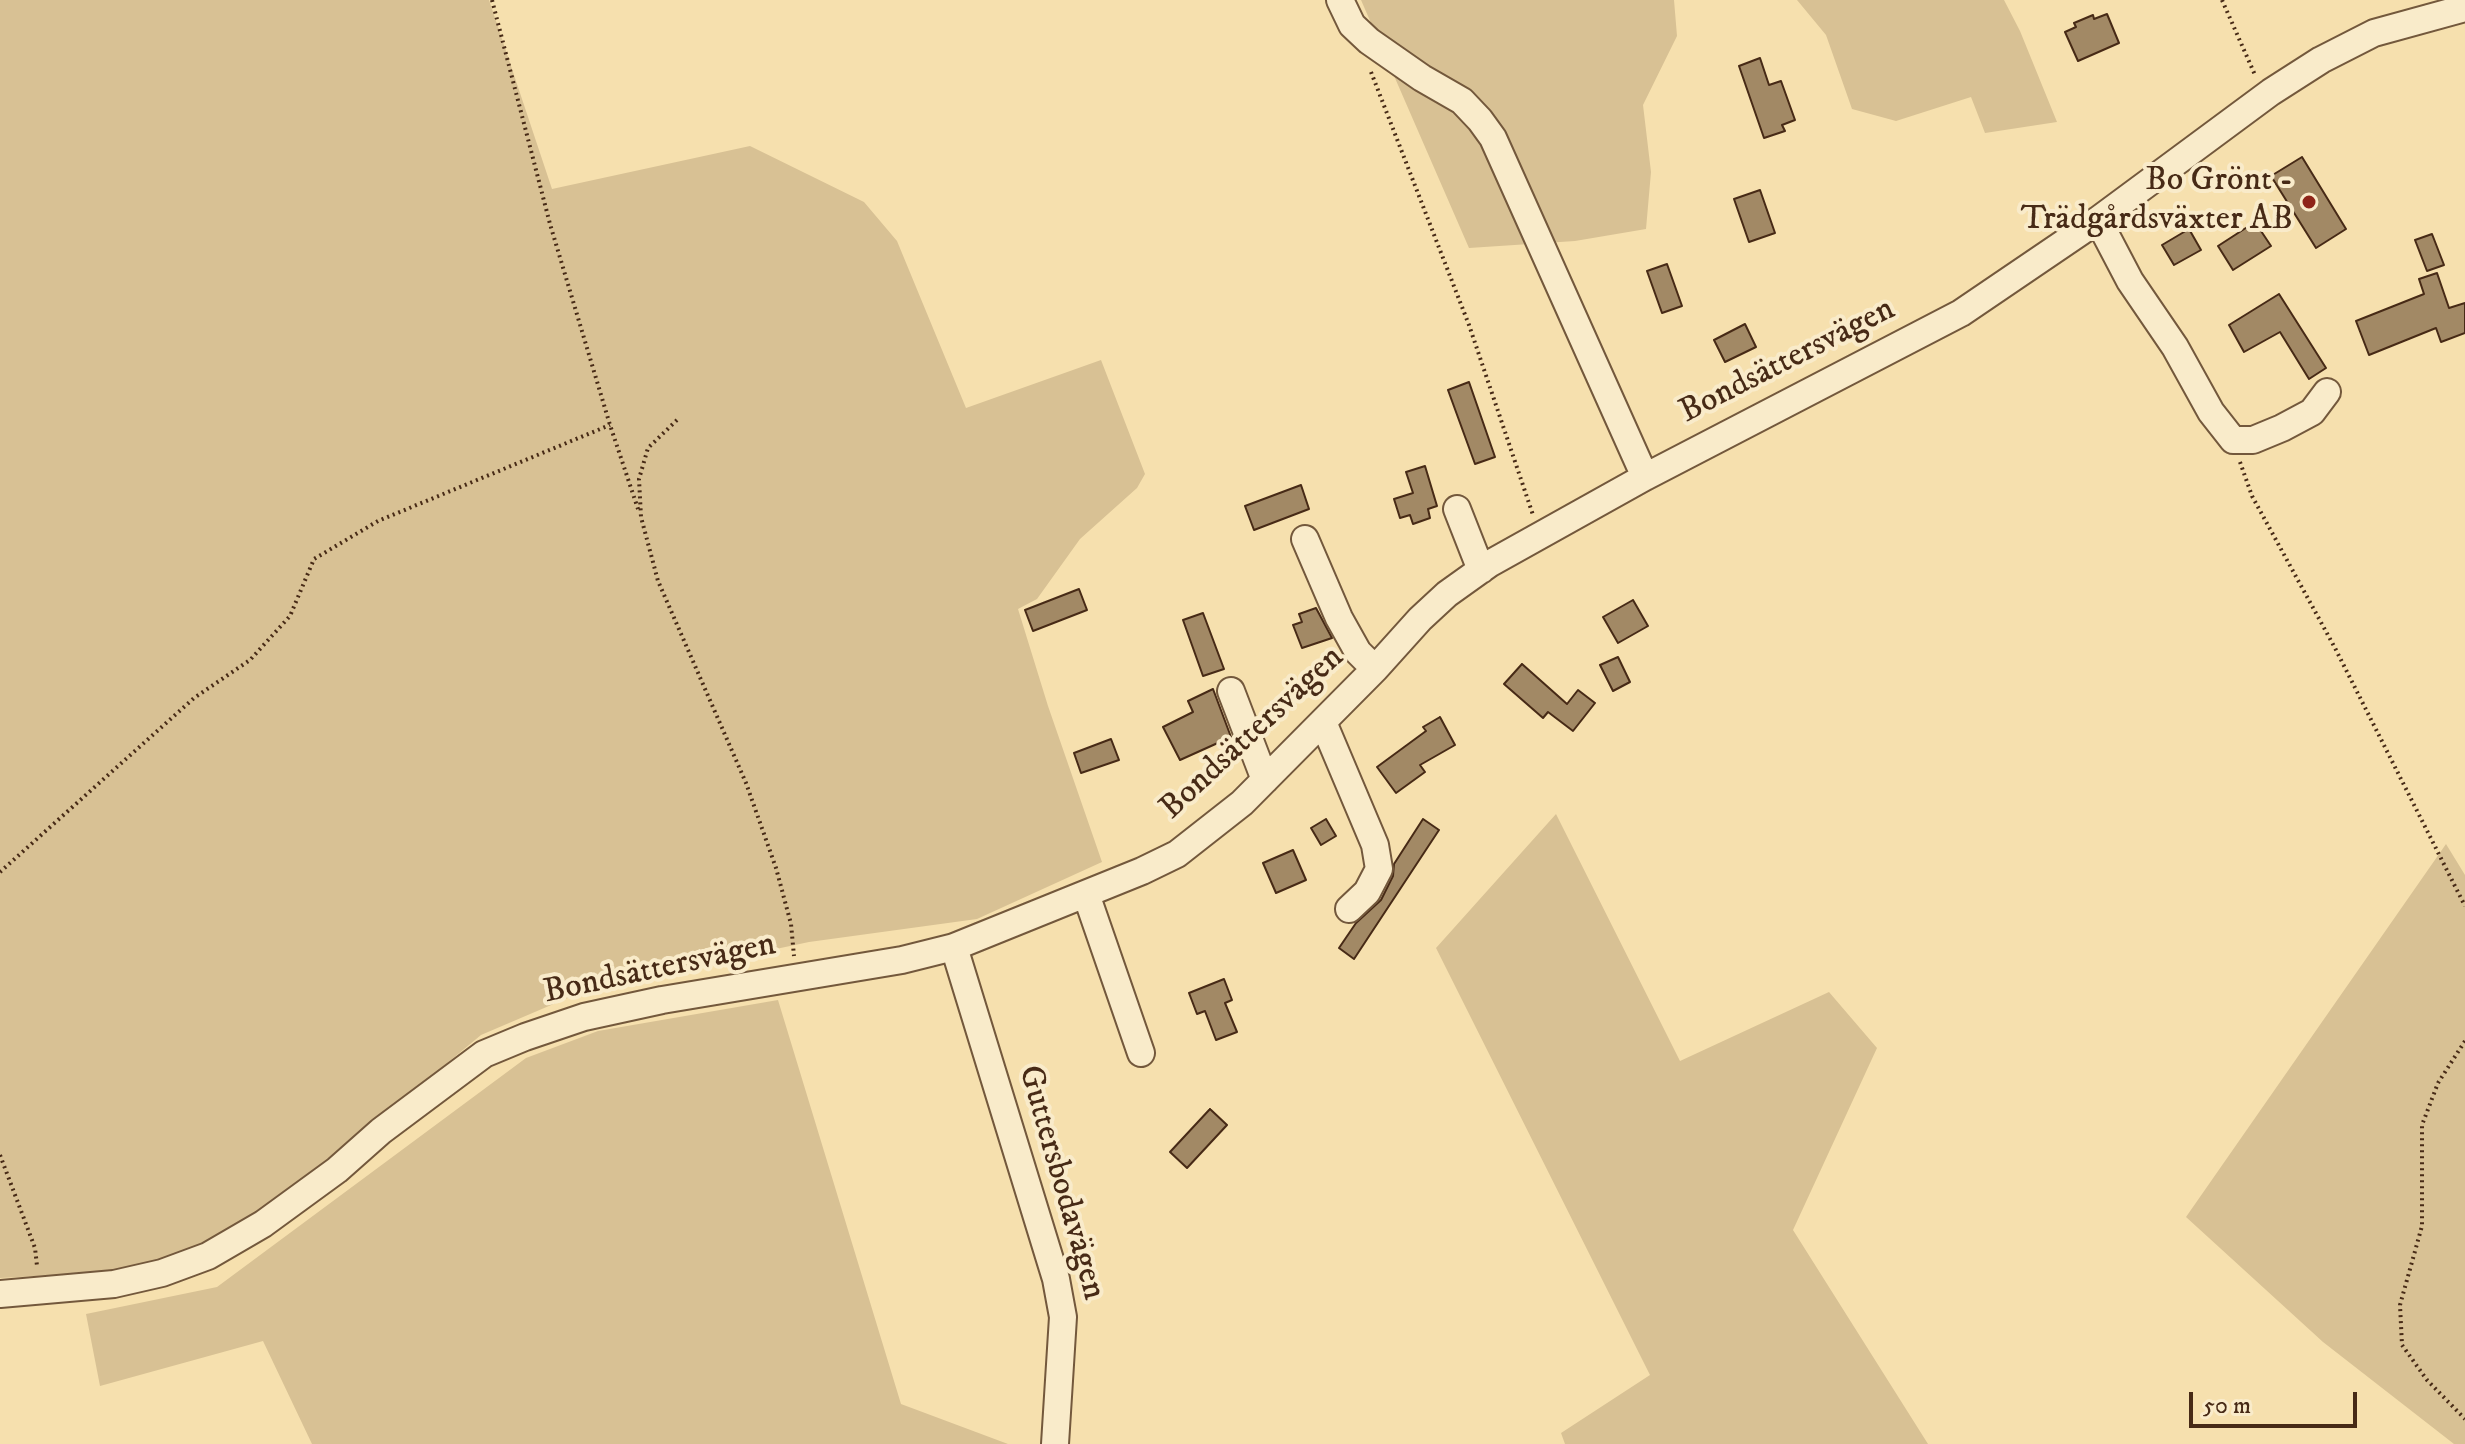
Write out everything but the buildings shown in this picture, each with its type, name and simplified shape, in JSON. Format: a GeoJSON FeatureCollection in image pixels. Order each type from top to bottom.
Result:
{"type":"FeatureCollection","features":[{"type":"Feature","properties":{"kind":"street"},"geometry":{"type":"LineString","coordinates":[[1340,0],[1352,25],[1369,41],[1462,101],[1493,138],[1645,477]]}},
{"type":"Feature","properties":{"kind":"street","name":"Bondsättersvägen"},"geometry":{"type":"LineString","coordinates":[[0,1294],[114,1284],[162,1273],[208,1256],[263,1224],[337,1170],[381,1131],[484,1054],[525,1037],[615,1010],[708,991],[902,960],[954,947],[1177,854],[1232,812],[1375,669],[1429,610],[1481,570],[1645,477],[1961,313],[2098,220],[2263,98],[2321,60],[2374,33],[2465,8]]}},
{"type":"Feature","properties":{"kind":"street"},"geometry":{"type":"LineString","coordinates":[[2098,220],[2130,281],[2175,347],[2211,412],[2233,440],[2253,440],[2282,428],[2312,412],[2327,392]]}},
{"type":"Feature","properties":{"kind":"street"},"geometry":{"type":"LineString","coordinates":[[1457,509],[1481,570]]}},
{"type":"Feature","properties":{"kind":"street"},"geometry":{"type":"LineString","coordinates":[[1305,539],[1345,629],[1358,652],[1375,669]]}},
{"type":"Feature","properties":{"kind":"street"},"geometry":{"type":"LineString","coordinates":[[1231,691],[1265,780]]}},
{"type":"Feature","properties":{"kind":"street"},"geometry":{"type":"LineString","coordinates":[[1323,722],[1375,845],[1379,869],[1367,892],[1349,909]]}},
{"type":"Feature","properties":{"kind":"street"},"geometry":{"type":"LineString","coordinates":[[1086,894],[1141,1053]]}},
{"type":"Feature","properties":{"kind":"street","name":"Guttersbodavägen"},"geometry":{"type":"LineString","coordinates":[[954,947],[1058,1291],[1063,1317],[1055,1444]]}},
{"type":"Feature","properties":{"kind":"path"},"geometry":{"type":"LineString","coordinates":[[492,0],[550,224],[658,581],[746,783],[776,868],[791,924],[796,978]]}},
{"type":"Feature","properties":{"kind":"path"},"geometry":{"type":"LineString","coordinates":[[2222,0],[2263,98]]}},
{"type":"Feature","properties":{"kind":"path"},"geometry":{"type":"LineString","coordinates":[[1369,67],[1469,325],[1540,536]]}},
{"type":"Feature","properties":{"kind":"path"},"geometry":{"type":"LineString","coordinates":[[641,517],[639,479],[648,448],[677,420]]}},
{"type":"Feature","properties":{"kind":"path"},"geometry":{"type":"LineString","coordinates":[[0,872],[194,698],[250,660],[290,616],[314,559],[378,521],[610,425]]}},
{"type":"Feature","properties":{"kind":"path"},"geometry":{"type":"LineString","coordinates":[[2233,440],[2252,496],[2335,648],[2465,906]]}},
{"type":"Feature","properties":{"kind":"path"},"geometry":{"type":"LineString","coordinates":[[2465,1041],[2438,1083],[2422,1125],[2422,1226],[2400,1305],[2402,1345],[2427,1380],[2465,1419]]}},
{"type":"Feature","properties":{"kind":"path"},"geometry":{"type":"LineString","coordinates":[[0,1155],[35,1248],[39,1291]]}},
{"type":"Feature","properties":{"kind":"shaded area"},"geometry":{"type":"Polygon","coordinates":[[[0,0],[489,0],[552,189],[750,146],[864,202],[897,241],[966,408],[1101,360],[1145,474],[1137,488],[1080,539],[1037,599],[1018,609],[1102,862],[977,919],[809,942],[591,988],[481,1035],[310,1177],[206,1248],[112,1272],[0,1278],[0,0]]]}},
{"type":"Feature","properties":{"kind":"shaded area"},"geometry":{"type":"Polygon","coordinates":[[[1361,0],[1674,0],[1677,36],[1643,105],[1651,172],[1646,229],[1575,241],[1469,248],[1361,0]]]}},
{"type":"Feature","properties":{"kind":"shaded area"},"geometry":{"type":"Polygon","coordinates":[[[1797,0],[2004,0],[2057,122],[1985,133],[1971,97],[1896,121],[1852,109],[1826,35],[1797,0]]]}},
{"type":"Feature","properties":{"kind":"shaded area"},"geometry":{"type":"Polygon","coordinates":[[[1556,814],[1680,1061],[1829,992],[1877,1048],[1793,1230],[1928,1444],[1565,1444],[1561,1433],[1650,1375],[1436,948],[1556,814]]]}},
{"type":"Feature","properties":{"kind":"shaded area"},"geometry":{"type":"Polygon","coordinates":[[[2446,844],[2465,875],[2465,1444],[2454,1444],[2323,1342],[2186,1217],[2446,844]]]}},
{"type":"Feature","properties":{"kind":"shaded area"},"geometry":{"type":"Polygon","coordinates":[[[778,1000],[901,1404],[1008,1444],[312,1444],[263,1341],[100,1386],[86,1314],[217,1287],[526,1058],[598,1031],[778,1000]]]}},
{"type":"Feature","properties":{"kind":"place","name":"Bo Grönt - Trädgårdsväxter AB"},"geometry":{"type":"Point","coordinates":[2309,202]}}]}
